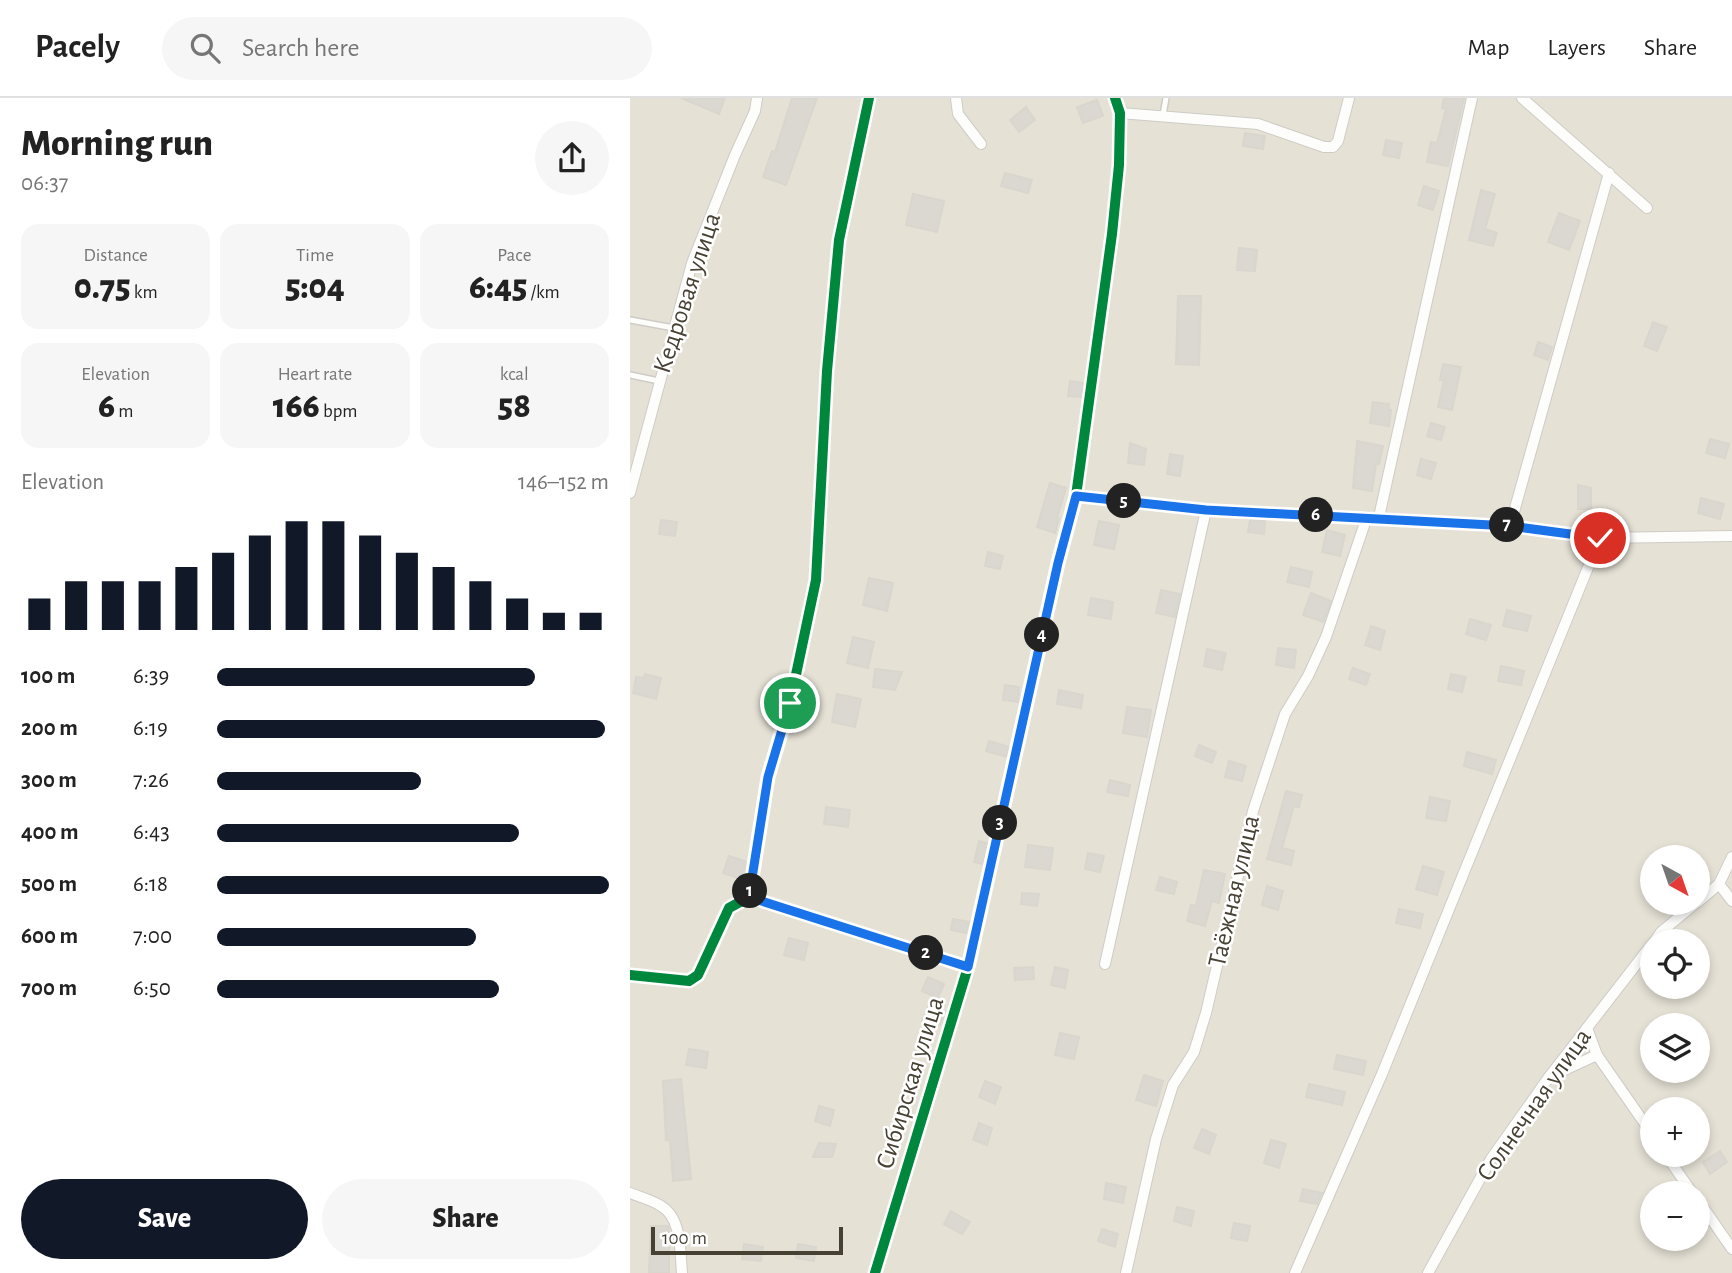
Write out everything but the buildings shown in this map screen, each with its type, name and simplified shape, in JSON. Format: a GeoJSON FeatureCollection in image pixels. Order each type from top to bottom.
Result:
{"type":"FeatureCollection","features":[{"type":"Feature","properties":{"kind":"street","name":"Кедровая улица"},"geometry":{"type":"LineString","coordinates":[[630,493],[692,263],[758,98]]}},
{"type":"Feature","properties":{"kind":"street"},"geometry":{"type":"LineString","coordinates":[[749,897],[768,777],[790,703],[816,580],[828,358],[839,240],[869,98]]}},
{"type":"Feature","properties":{"kind":"street"},"geometry":{"type":"LineString","coordinates":[[957,98],[958,114],[981,144]]}},
{"type":"Feature","properties":{"kind":"street","name":"Сибирская улица"},"geometry":{"type":"LineString","coordinates":[[875,1273],[968,967],[1058,563],[1076,496],[1119,165],[1120,113],[1115,98]]}},
{"type":"Feature","properties":{"kind":"street"},"geometry":{"type":"LineString","coordinates":[[1120,113],[1258,124],[1324,147],[1333,147],[1338,141],[1349,98]]}},
{"type":"Feature","properties":{"kind":"street"},"geometry":{"type":"LineString","coordinates":[[1379,517],[1472,98]]}},
{"type":"Feature","properties":{"kind":"street"},"geometry":{"type":"LineString","coordinates":[[1522,98],[1647,208]]}},
{"type":"Feature","properties":{"kind":"street"},"geometry":{"type":"LineString","coordinates":[[1510,526],[1609,173]]}},
{"type":"Feature","properties":{"kind":"street"},"geometry":{"type":"LineString","coordinates":[[1076,496],[1206,510],[1379,517],[1510,526],[1600,538],[1732,536]]}},
{"type":"Feature","properties":{"kind":"street"},"geometry":{"type":"LineString","coordinates":[[1105,964],[1206,510]]}},
{"type":"Feature","properties":{"kind":"street","name":"Таёжная улица"},"geometry":{"type":"LineString","coordinates":[[1126,1273],[1156,1139],[1172,1085],[1194,1052],[1206,1013],[1252,811],[1285,714],[1308,676],[1326,637],[1367,517]]}},
{"type":"Feature","properties":{"kind":"street"},"geometry":{"type":"LineString","coordinates":[[1295,1273],[1382,1074],[1600,538]]}},
{"type":"Feature","properties":{"kind":"street"},"geometry":{"type":"LineString","coordinates":[[1732,857],[1719,884],[1732,901]]}},
{"type":"Feature","properties":{"kind":"street","name":"Солнечная улица"},"geometry":{"type":"LineString","coordinates":[[1710,891],[1719,884]]}},
{"type":"Feature","properties":{"kind":"street"},"geometry":{"type":"LineString","coordinates":[[630,975],[689,981],[698,975],[729,908],[749,897],[968,967]]}},
{"type":"Feature","properties":{"kind":"street","name":"Солнечная улица"},"geometry":{"type":"LineString","coordinates":[[1665,929],[1681,915]]}},
{"type":"Feature","properties":{"kind":"street","name":"Солнечная улица"},"geometry":{"type":"LineString","coordinates":[[1428,1273],[1491,1159],[1549,1077],[1640,960]]}},
{"type":"Feature","properties":{"kind":"street"},"geometry":{"type":"LineString","coordinates":[[1587,1028],[1597,1055],[1640,1117]]}},
{"type":"Feature","properties":{"kind":"street"},"geometry":{"type":"LineString","coordinates":[[1549,1077],[1597,1055]]}},
{"type":"Feature","properties":{"kind":"street"},"geometry":{"type":"LineString","coordinates":[[630,1193],[662,1206],[671,1215],[677,1227],[682,1273]]}},
{"type":"Feature","properties":{"kind":"street"},"geometry":{"type":"LineString","coordinates":[[1710,1217],[1732,1249]]}},
{"type":"Feature","properties":{"kind":"lane"},"geometry":{"type":"LineString","coordinates":[[1163,115],[1166,98]]}},
{"type":"Feature","properties":{"kind":"lane"},"geometry":{"type":"LineString","coordinates":[[630,320],[674,328]]}},
{"type":"Feature","properties":{"kind":"lane"},"geometry":{"type":"LineString","coordinates":[[630,375],[659,381]]}},
{"type":"Feature","properties":{"kind":"shaded area"},"geometry":{"type":"Polygon","coordinates":[[[630,98],[1732,98],[1732,1273],[630,1273],[630,98]]]}},
{"type":"Feature","properties":{"kind":"cycle path"},"geometry":{"type":"LineString","coordinates":[[630,975],[689,981],[698,975],[729,908],[749,897],[768,777],[790,703],[816,580],[827,371],[839,240],[869,98]]}},
{"type":"Feature","properties":{"kind":"cycle path"},"geometry":{"type":"LineString","coordinates":[[875,1273],[968,967],[1058,563],[1076,496],[1119,165],[1120,113],[1115,98]]}},
{"type":"Feature","properties":{"kind":"route"},"geometry":{"type":"LineString","coordinates":[[790,703],[768,777],[749,897],[968,967],[1058,563],[1076,496],[1206,510],[1379,517],[1510,526],[1600,538]]}}]}
